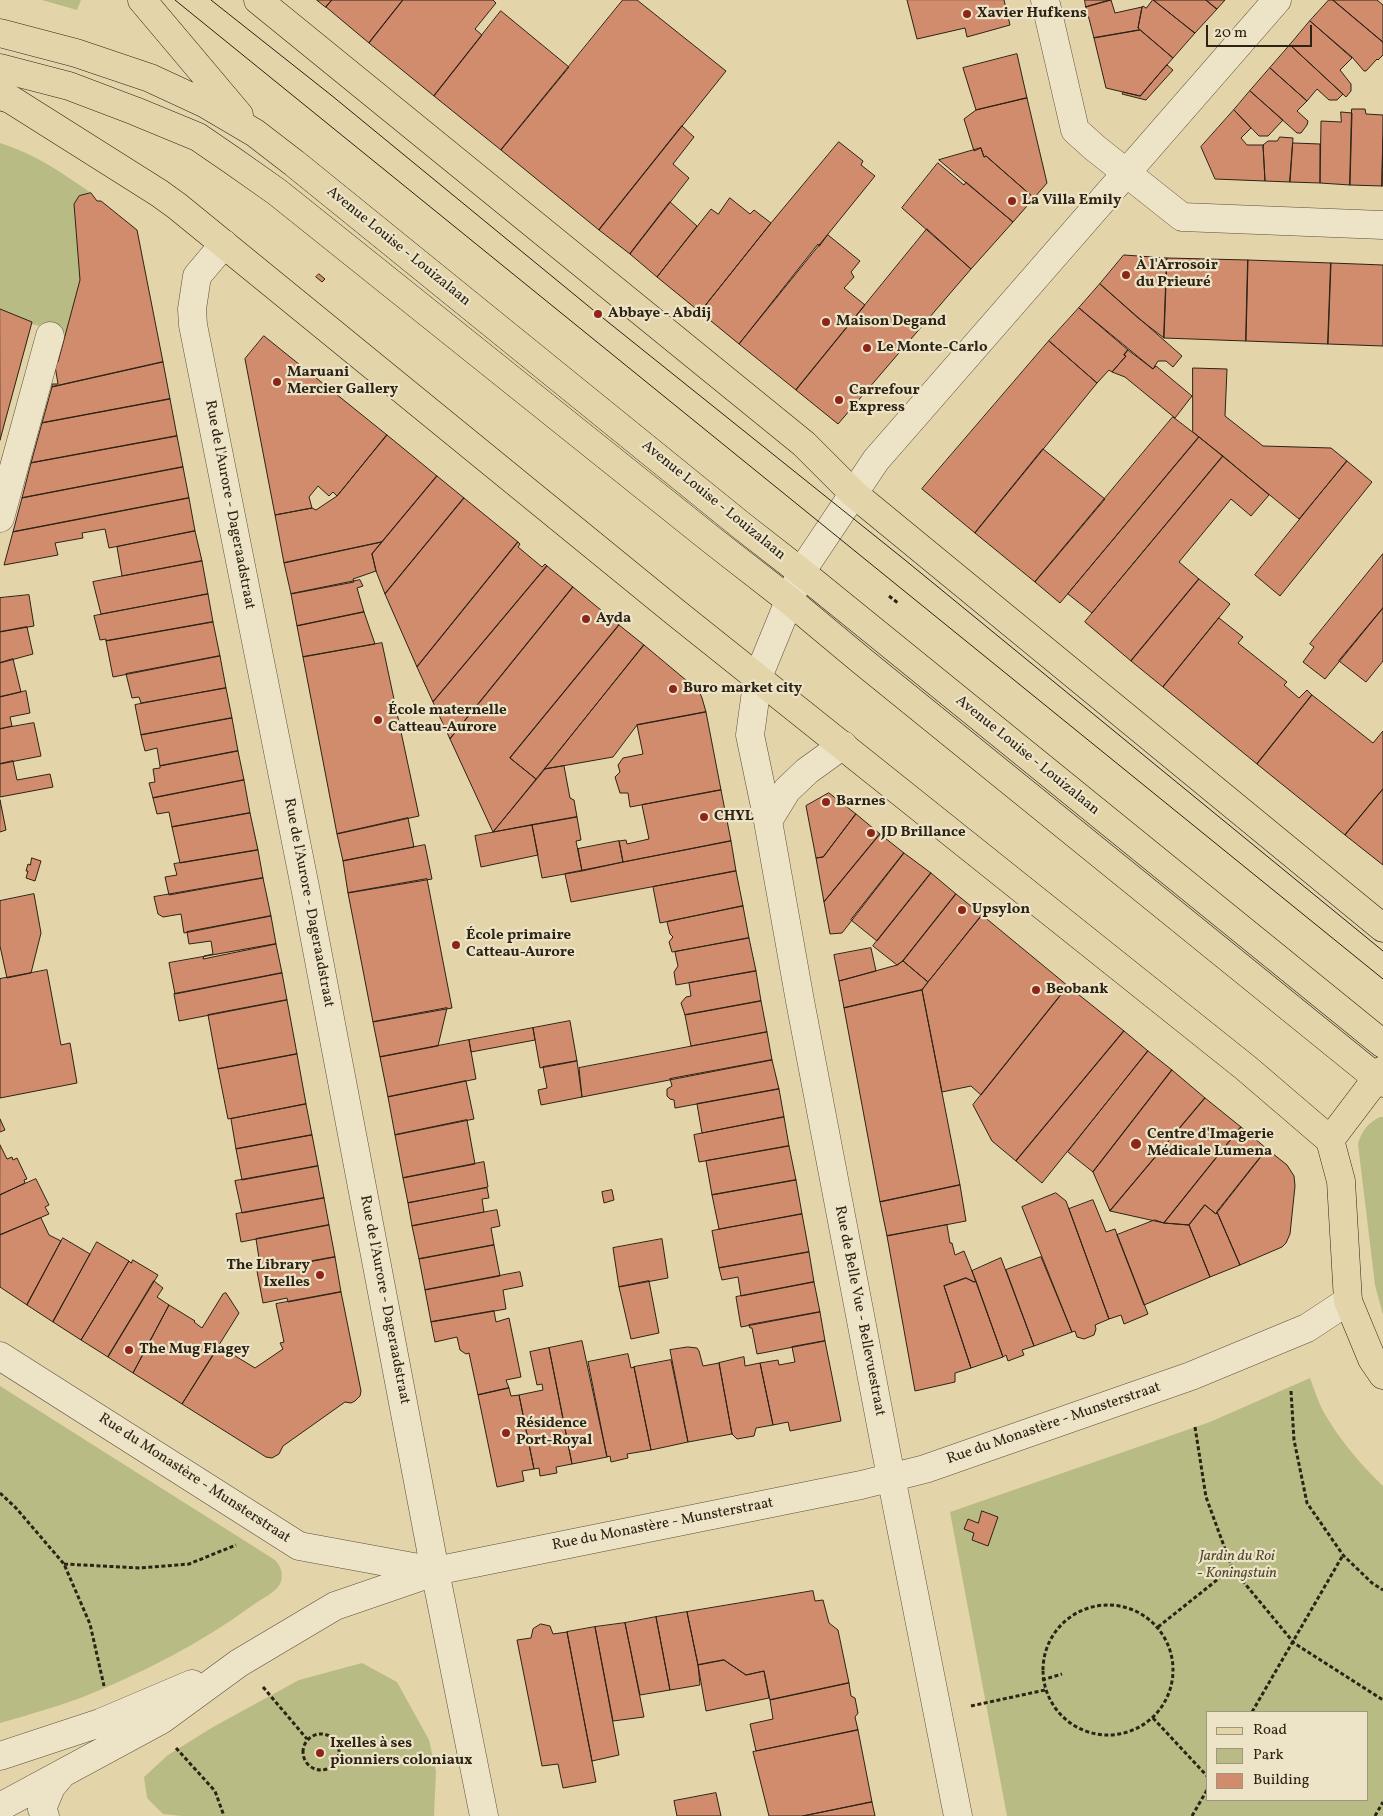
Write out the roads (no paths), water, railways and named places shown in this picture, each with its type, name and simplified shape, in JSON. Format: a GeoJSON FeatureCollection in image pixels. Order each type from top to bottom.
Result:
{"type":"FeatureCollection","features":[{"type":"Feature","properties":{"kind":"main road"},"geometry":{"type":"LineString","coordinates":[[142,0],[255,134]]}},
{"type":"Feature","properties":{"kind":"main road"},"geometry":{"type":"LineString","coordinates":[[258,0],[804,444],[853,493],[1383,928]]}},
{"type":"Feature","properties":{"kind":"main road","name":"Avenue Louise - Louizalaan"},"geometry":{"type":"LineString","coordinates":[[0,33],[76,53],[150,78],[204,103],[255,134],[294,163],[742,526],[802,572],[1383,1044]]}},
{"type":"Feature","properties":{"kind":"main road","name":"Avenue Louise - Louizalaan"},"geometry":{"type":"LineString","coordinates":[[0,68],[68,86],[135,110],[198,137],[277,192],[790,601],[885,680],[1381,1077],[1330,1140]]}},
{"type":"Feature","properties":{"kind":"main road"},"geometry":{"type":"LineString","coordinates":[[0,96],[10,99],[159,193],[224,244],[758,677],[1246,1068],[1330,1140],[1341,1181],[1348,1301],[1372,1359],[1383,1375]]}},
{"type":"Feature","properties":{"kind":"street"},"geometry":{"type":"LineString","coordinates":[[1045,0],[1075,130],[1182,217],[1383,226]]}},
{"type":"Feature","properties":{"kind":"street","name":"Rue de Belle Vue - Bellevuestraat"},"geometry":{"type":"LineString","coordinates":[[956,1808],[809,1049],[768,820],[750,735],[758,677],[802,572],[880,454],[1277,0]]}},
{"type":"Feature","properties":{"kind":"street","name":"Rue de l'Aurore - Dageraadstraat"},"geometry":{"type":"LineString","coordinates":[[224,244],[197,276],[192,309],[193,325],[306,892],[435,1571],[484,1816]]}},
{"type":"Feature","properties":{"kind":"street"},"geometry":{"type":"LineString","coordinates":[[0,518],[50,336]]}},
{"type":"Feature","properties":{"kind":"street"},"geometry":{"type":"LineString","coordinates":[[768,820],[787,790],[843,744]]}},
{"type":"Feature","properties":{"kind":"street","name":"Rue du Monastère - Munsterstraat"},"geometry":{"type":"LineString","coordinates":[[0,1356],[299,1546],[435,1571],[892,1479],[925,1470],[1191,1376],[1307,1328],[1348,1301]]}},
{"type":"Feature","properties":{"kind":"street"},"geometry":{"type":"LineString","coordinates":[[0,1807],[160,1720],[239,1663],[335,1606],[435,1571]]}},
{"type":"Feature","properties":{"kind":"street"},"geometry":{"type":"LineString","coordinates":[[0,1756],[100,1723],[239,1663]]}},
{"type":"Feature","properties":{"kind":"street"},"geometry":{"type":"LineString","coordinates":[[45,1816],[42,1809],[51,1786],[63,1772]]}},
{"type":"Feature","properties":{"kind":"tram line"},"geometry":{"type":"LineString","coordinates":[[175,0],[1383,979]]}},
{"type":"Feature","properties":{"kind":"tram line"},"geometry":{"type":"LineString","coordinates":[[211,0],[905,560],[1383,951]]}},
{"type":"Feature","properties":{"kind":"place","name":"Xavier Hufkens"},"geometry":{"type":"Point","coordinates":[967,14]}},
{"type":"Feature","properties":{"kind":"place","name":"La Villa Emily"},"geometry":{"type":"Point","coordinates":[1012,201]}},
{"type":"Feature","properties":{"kind":"place","name":"À l'Arrosoir du Prieuré"},"geometry":{"type":"Point","coordinates":[1126,275]}},
{"type":"Feature","properties":{"kind":"place","name":"Abbaye - Abdij"},"geometry":{"type":"Point","coordinates":[598,314]}},
{"type":"Feature","properties":{"kind":"place","name":"Maison Degand"},"geometry":{"type":"Point","coordinates":[826,322]}},
{"type":"Feature","properties":{"kind":"place","name":"Le Monte-Carlo"},"geometry":{"type":"Point","coordinates":[867,348]}},
{"type":"Feature","properties":{"kind":"place","name":"Maruani Mercier Gallery"},"geometry":{"type":"Point","coordinates":[277,382]}},
{"type":"Feature","properties":{"kind":"place","name":"Carrefour Express"},"geometry":{"type":"Point","coordinates":[839,400]}},
{"type":"Feature","properties":{"kind":"place","name":"Ayda"},"geometry":{"type":"Point","coordinates":[586,619]}},
{"type":"Feature","properties":{"kind":"place","name":"Buro market city"},"geometry":{"type":"Point","coordinates":[673,689]}},
{"type":"Feature","properties":{"kind":"place","name":"École maternelle Catteau-Aurore"},"geometry":{"type":"Point","coordinates":[378,720]}},
{"type":"Feature","properties":{"kind":"place","name":"Barnes"},"geometry":{"type":"Point","coordinates":[826,802]}},
{"type":"Feature","properties":{"kind":"place","name":"CHYL"},"geometry":{"type":"Point","coordinates":[704,817]}},
{"type":"Feature","properties":{"kind":"place","name":"JD Brillance"},"geometry":{"type":"Point","coordinates":[871,833]}},
{"type":"Feature","properties":{"kind":"place","name":"Upsylon"},"geometry":{"type":"Point","coordinates":[962,910]}},
{"type":"Feature","properties":{"kind":"place","name":"École primaire Catteau-Aurore"},"geometry":{"type":"Point","coordinates":[456,945]}},
{"type":"Feature","properties":{"kind":"place","name":"Beobank"},"geometry":{"type":"Point","coordinates":[1036,990]}},
{"type":"Feature","properties":{"kind":"place","name":"Centre d'Imagerie Médicale Lumena"},"geometry":{"type":"Point","coordinates":[1136,1144]}},
{"type":"Feature","properties":{"kind":"place","name":"The Library Ixelles"},"geometry":{"type":"Point","coordinates":[320,1275]}},
{"type":"Feature","properties":{"kind":"place","name":"The Mug Flagey"},"geometry":{"type":"Point","coordinates":[129,1350]}},
{"type":"Feature","properties":{"kind":"place","name":"Résidence Port-Royal"},"geometry":{"type":"Point","coordinates":[506,1433]}},
{"type":"Feature","properties":{"kind":"place","name":"Ixelles à ses pionniers coloniaux"},"geometry":{"type":"Point","coordinates":[320,1753]}},
{"type":"Feature","properties":{"kind":"park label","name":"Jardin du Roi - Koningstuin"},"geometry":{"type":"Point","coordinates":[1237,1566]}}]}
